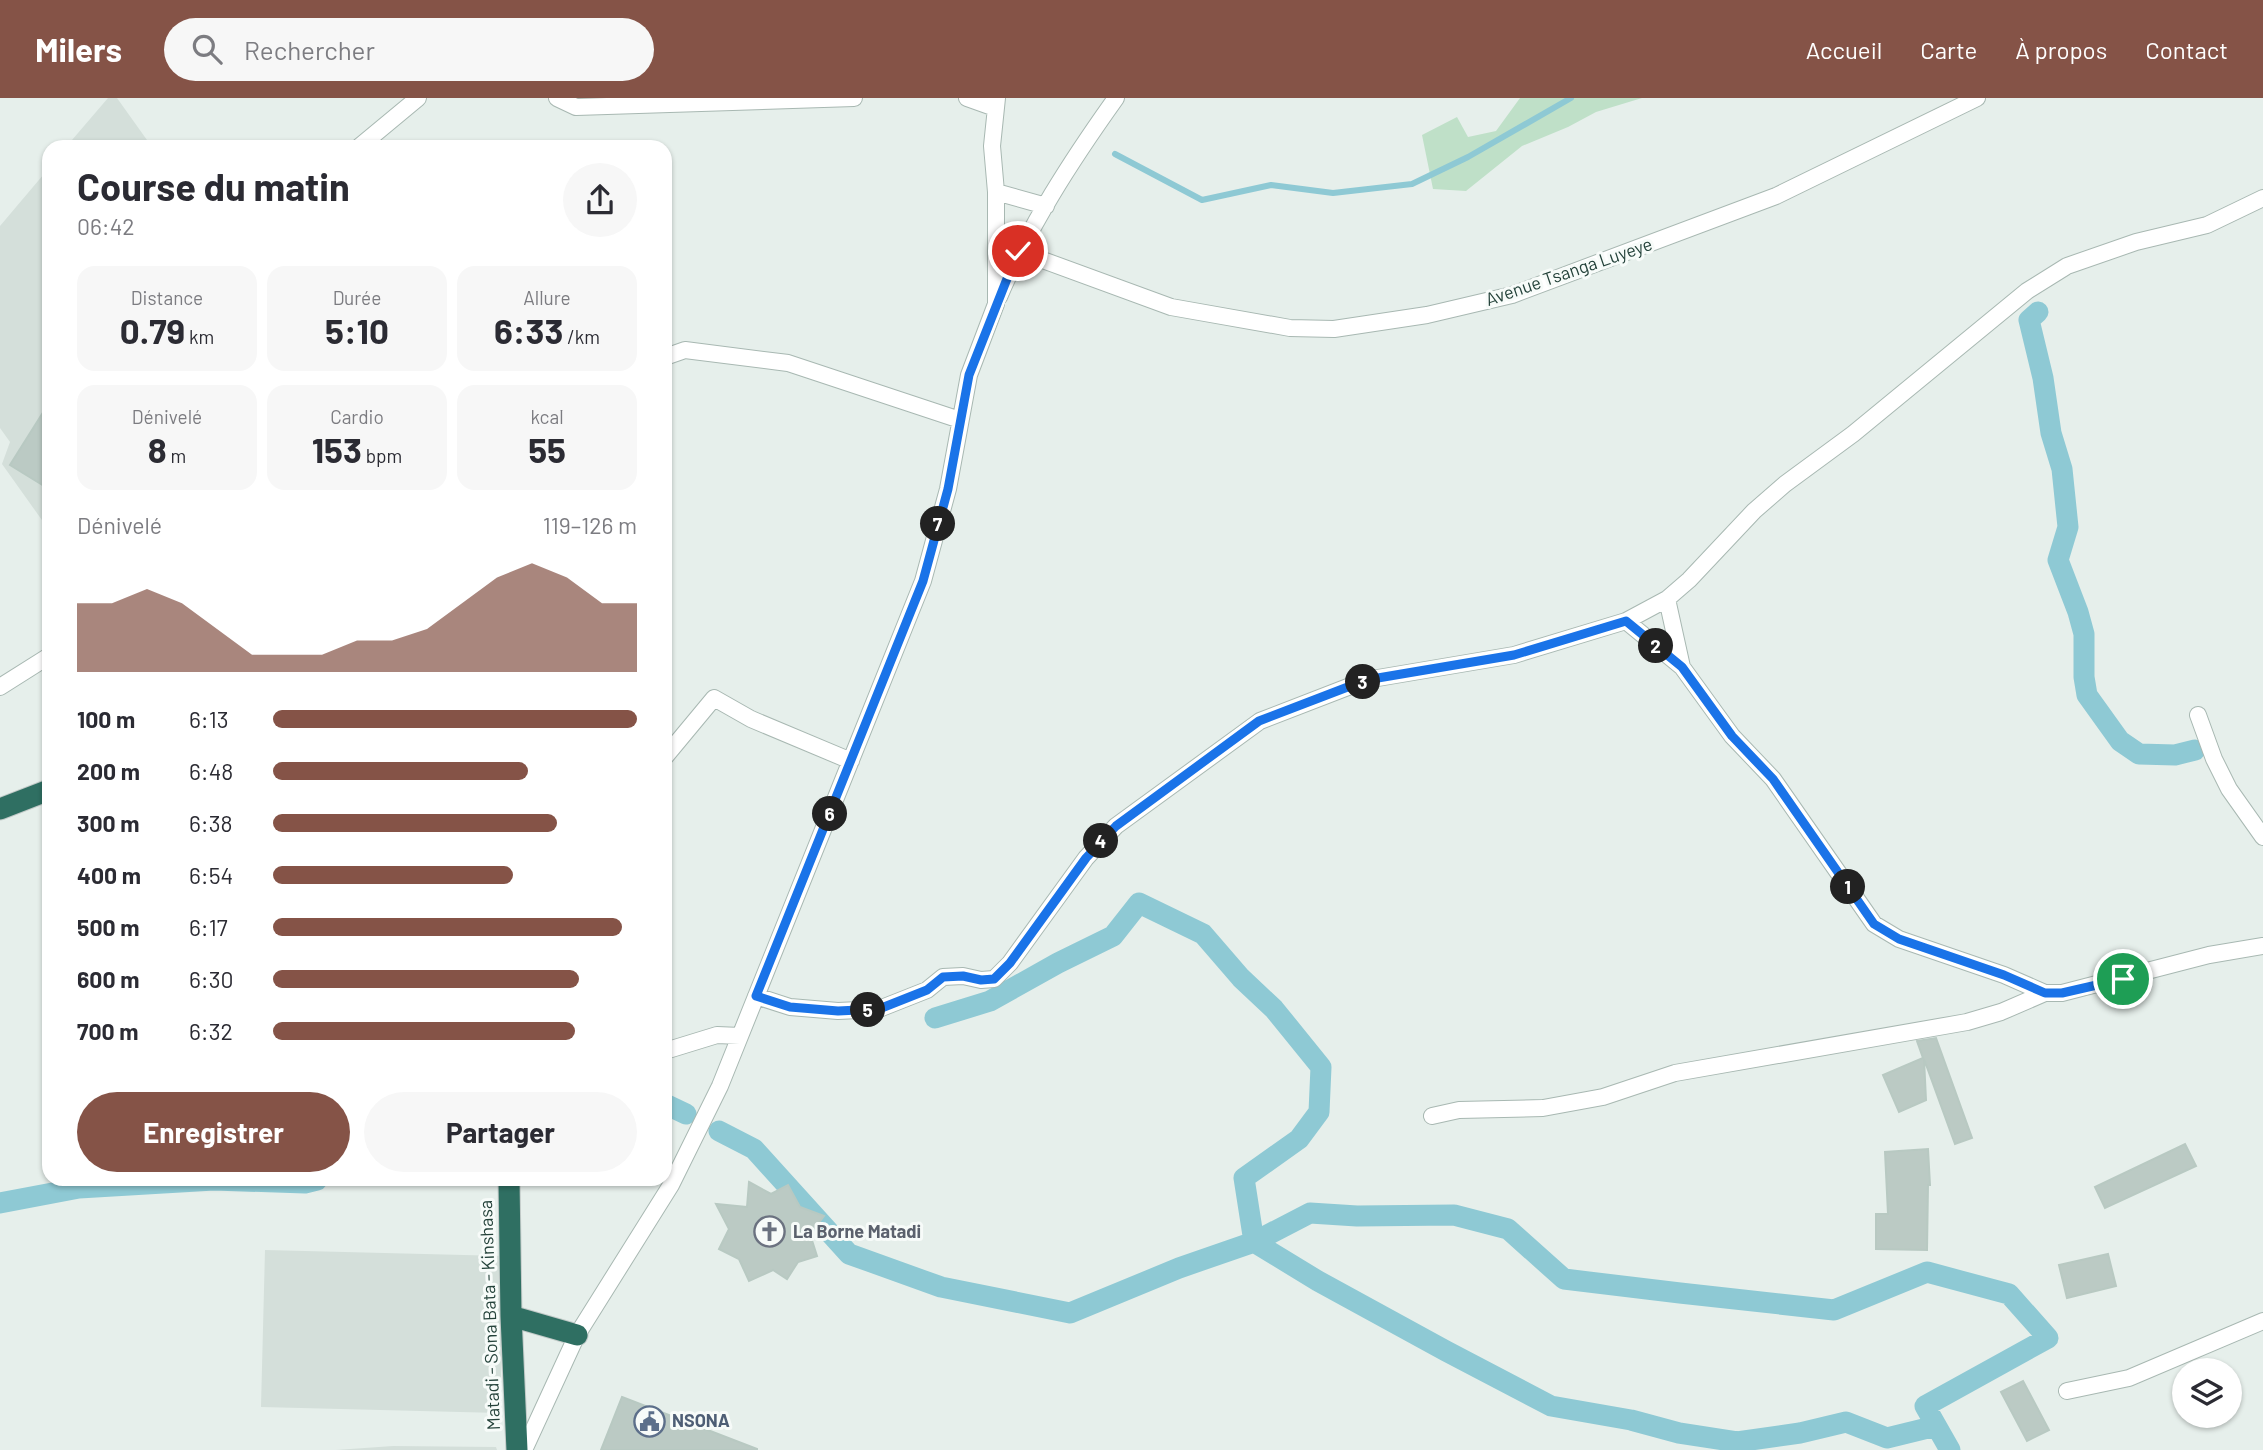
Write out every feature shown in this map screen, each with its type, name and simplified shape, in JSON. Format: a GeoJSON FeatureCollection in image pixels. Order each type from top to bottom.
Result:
{"type":"FeatureCollection","features":[{"type":"Feature","properties":{"kind":"highway"},"geometry":{"type":"LineString","coordinates":[[0,809],[42,793]]}},
{"type":"Feature","properties":{"kind":"highway","name":"Matadi - Sona Bata - Kinshasa"},"geometry":{"type":"LineString","coordinates":[[509,1186],[517,1450]]}},
{"type":"Feature","properties":{"kind":"highway"},"geometry":{"type":"LineString","coordinates":[[511,1316],[577,1335]]}},
{"type":"Feature","properties":{"kind":"street"},"geometry":{"type":"LineString","coordinates":[[367,140],[418,98]]}},
{"type":"Feature","properties":{"kind":"street"},"geometry":{"type":"LineString","coordinates":[[557,98],[576,107],[853,98]]}},
{"type":"Feature","properties":{"kind":"street"},"geometry":{"type":"LineString","coordinates":[[967,98],[996,103],[992,146],[996,192],[996,304]]}},
{"type":"Feature","properties":{"kind":"street"},"geometry":{"type":"LineString","coordinates":[[672,1183],[720,1086],[923,581],[948,489],[969,375],[996,304],[1018,251],[1086,140],[1116,98]]}},
{"type":"Feature","properties":{"kind":"street","name":"Avenue Tsanga Luyeye"},"geometry":{"type":"LineString","coordinates":[[1018,251],[1171,307],[1290,328],[1334,329],[1427,315],[1512,295],[1776,196],[1978,98]]}},
{"type":"Feature","properties":{"kind":"street"},"geometry":{"type":"LineString","coordinates":[[996,192],[1045,206]]}},
{"type":"Feature","properties":{"kind":"street"},"geometry":{"type":"LineString","coordinates":[[756,996],[790,1007],[838,1011],[879,1009],[927,990],[943,977],[994,979],[1010,963],[1086,858],[1116,826],[1259,721],[1366,680],[1514,655],[1626,621],[1668,599],[1754,511],[1785,484],[1819,461],[2027,291],[2067,266],[2136,242],[2207,225],[2263,198]]}},
{"type":"Feature","properties":{"kind":"street"},"geometry":{"type":"LineString","coordinates":[[672,355],[685,350],[788,363],[960,420]]}},
{"type":"Feature","properties":{"kind":"street"},"geometry":{"type":"LineString","coordinates":[[1668,599],[1682,667]]}},
{"type":"Feature","properties":{"kind":"street"},"geometry":{"type":"LineString","coordinates":[[1626,621],[1682,667],[1732,736],[1773,779],[1874,924],[1899,939],[2004,975],[2045,993]]}},
{"type":"Feature","properties":{"kind":"street"},"geometry":{"type":"LineString","coordinates":[[0,687],[42,660]]}},
{"type":"Feature","properties":{"kind":"street"},"geometry":{"type":"LineString","coordinates":[[672,749],[714,698],[751,719],[851,761]]}},
{"type":"Feature","properties":{"kind":"street"},"geometry":{"type":"LineString","coordinates":[[2198,715],[2214,759],[2229,789],[2263,837]]}},
{"type":"Feature","properties":{"kind":"street"},"geometry":{"type":"LineString","coordinates":[[1432,1116],[1459,1110],[1543,1108],[1603,1097],[1675,1073],[1967,1022],[2001,1012],[2045,993],[2062,993],[2209,955],[2263,946]]}},
{"type":"Feature","properties":{"kind":"street"},"geometry":{"type":"LineString","coordinates":[[672,1049],[717,1035],[740,1036]]}},
{"type":"Feature","properties":{"kind":"street"},"geometry":{"type":"LineString","coordinates":[[524,1450],[577,1335],[670,1186]]}},
{"type":"Feature","properties":{"kind":"street"},"geometry":{"type":"LineString","coordinates":[[2067,1391],[2129,1378],[2263,1321]]}},
{"type":"Feature","properties":{"kind":"shaded area"},"geometry":{"type":"Polygon","coordinates":[[[108,98],[117,98],[147,140],[72,140],[108,98]]]}},
{"type":"Feature","properties":{"kind":"shaded area"},"geometry":{"type":"Polygon","coordinates":[[[42,176],[42,520],[2,464],[10,442],[0,428],[0,226],[42,176]]]}},
{"type":"Feature","properties":{"kind":"shaded area"},"geometry":{"type":"Polygon","coordinates":[[[265,1250],[504,1256],[500,1413],[261,1407],[265,1250]]]}},
{"type":"Feature","properties":{"kind":"shaded area"},"geometry":{"type":"Polygon","coordinates":[[[393,1446],[496,1447],[497,1450],[336,1450],[393,1446]]]}},
{"type":"Feature","properties":{"kind":"green space"},"geometry":{"type":"Polygon","coordinates":[[[1520,98],[1642,98],[1596,112],[1522,146],[1466,191],[1433,189],[1422,135],[1457,117],[1468,137],[1496,131],[1520,98]]]}},
{"type":"Feature","properties":{"kind":"building"},"geometry":{"type":"Polygon","coordinates":[[[42,414],[42,485],[10,465],[42,414]]]}},
{"type":"Feature","properties":{"kind":"building"},"geometry":{"type":"Polygon","coordinates":[[[1936,1038],[1972,1138],[1955,1144],[1924,1059],[1926,1100],[1899,1112],[1883,1075],[1923,1058],[1917,1041],[1936,1038]]]}},
{"type":"Feature","properties":{"kind":"building"},"geometry":{"type":"Polygon","coordinates":[[[2185,1144],[2196,1166],[2105,1208],[2095,1187],[2185,1144]]]}},
{"type":"Feature","properties":{"kind":"building"},"geometry":{"type":"Polygon","coordinates":[[[1928,1149],[1930,1185],[1927,1250],[1876,1249],[1876,1214],[1888,1214],[1885,1152],[1928,1149]]]}},
{"type":"Feature","properties":{"kind":"building","name":"La Borne Matadi"},"geometry":{"type":"Polygon","coordinates":[[[749,1182],[771,1194],[788,1185],[800,1207],[824,1216],[810,1234],[817,1256],[798,1262],[787,1279],[773,1270],[749,1281],[739,1259],[719,1249],[729,1229],[716,1204],[747,1207],[749,1182]]]}},
{"type":"Feature","properties":{"kind":"building"},"geometry":{"type":"Polygon","coordinates":[[[2108,1254],[2116,1286],[2067,1298],[2059,1265],[2108,1254]]]}},
{"type":"Feature","properties":{"kind":"building"},"geometry":{"type":"Polygon","coordinates":[[[2023,1381],[2049,1430],[2027,1441],[2001,1392],[2023,1381]]]}},
{"type":"Feature","properties":{"kind":"building","name":"NSONA"},"geometry":{"type":"Polygon","coordinates":[[[622,1397],[757,1449],[757,1450],[601,1450],[622,1397]]]}},
{"type":"Feature","properties":{"kind":"waterway"},"geometry":{"type":"LineString","coordinates":[[1115,154],[1202,200],[1271,185],[1333,193],[1412,184],[1468,157],[1571,98]]}},
{"type":"Feature","properties":{"kind":"waterway"},"geometry":{"type":"LineString","coordinates":[[2038,312],[2029,320],[2043,378],[2051,433],[2062,469],[2068,527],[2058,560],[2084,634],[2084,677],[2087,695],[2120,741],[2139,754],[2175,755],[2195,750]]}},
{"type":"Feature","properties":{"kind":"waterway"},"geometry":{"type":"LineString","coordinates":[[935,1018],[990,1001],[1113,936],[1139,903],[1203,934],[1241,978],[1274,1009],[1321,1067],[1319,1112],[1299,1139],[1244,1178],[1254,1242],[1318,1281],[1551,1406],[1631,1420],[1679,1433],[1737,1442],[1800,1433],[1846,1422],[1887,1438],[1936,1426]]}},
{"type":"Feature","properties":{"kind":"waterway"},"geometry":{"type":"LineString","coordinates":[[672,1107],[686,1114]]}},
{"type":"Feature","properties":{"kind":"waterway"},"geometry":{"type":"LineString","coordinates":[[719,1131],[754,1149],[849,1254],[941,1287],[1070,1313],[1179,1268],[1254,1242],[1310,1213],[1357,1216],[1454,1215],[1508,1229],[1564,1279],[1680,1293],[1834,1310],[1927,1272],[2009,1294],[2048,1338],[1925,1406],[1950,1450]]}},
{"type":"Feature","properties":{"kind":"waterway"},"geometry":{"type":"LineString","coordinates":[[0,1203],[79,1188],[113,1186]]}},
{"type":"Feature","properties":{"kind":"place","name":"La Borne Matadi"},"geometry":{"type":"Point","coordinates":[770,1232]}},
{"type":"Feature","properties":{"kind":"place","name":"NSONA"},"geometry":{"type":"Point","coordinates":[649,1421]}},
{"type":"Feature","properties":{"kind":"route"},"geometry":{"type":"LineString","coordinates":[[1018,251],[969,375],[948,489],[923,581],[756,996],[790,1007],[838,1011],[879,1009],[927,990],[943,977],[994,979],[1010,963],[1086,858],[1116,826],[1259,721],[1366,680],[1422,673],[1514,655],[1626,621],[1682,667],[1732,736],[1773,779],[1874,924],[1899,939],[2004,975],[2045,993],[2062,993],[2123,979]]}}]}
